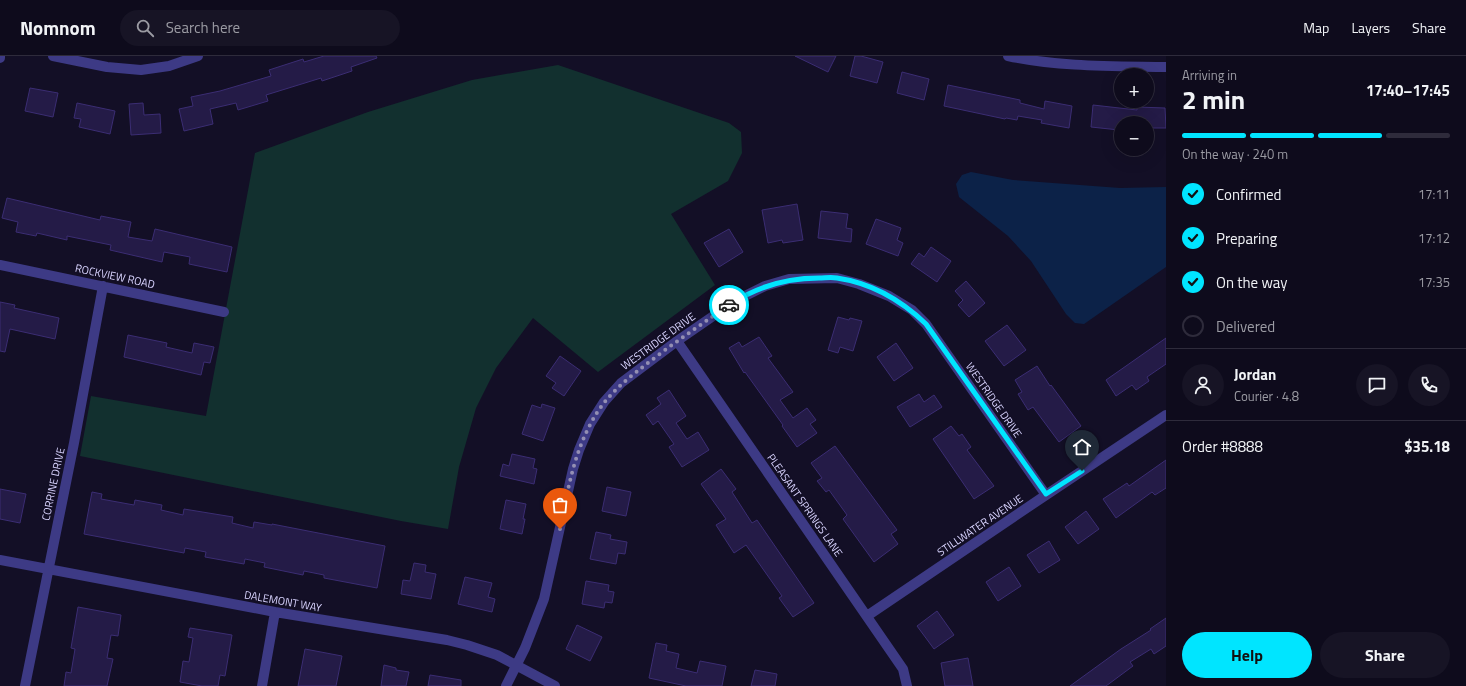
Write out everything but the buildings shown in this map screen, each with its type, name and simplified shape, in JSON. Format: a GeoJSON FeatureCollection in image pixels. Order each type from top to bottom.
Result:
{"type":"FeatureCollection","features":[{"type":"Feature","properties":{"kind":"street"},"geometry":{"type":"LineString","coordinates":[[53,56],[107,67],[141,70],[169,66],[198,56]]}},
{"type":"Feature","properties":{"kind":"street"},"geometry":{"type":"LineString","coordinates":[[1008,56],[1025,60],[1058,63],[1166,67]]}},
{"type":"Feature","properties":{"kind":"street","name":"ROCKVIEW ROAD"},"geometry":{"type":"LineString","coordinates":[[0,265],[224,312]]}},
{"type":"Feature","properties":{"kind":"street","name":"WESTRIDGE DRIVE"},"geometry":{"type":"LineString","coordinates":[[506,686],[533,631],[544,599],[573,468],[579,450],[590,424],[604,402],[621,383],[677,341],[735,301],[765,286],[789,279],[837,278],[859,284],[889,296],[912,310],[926,324],[1046,494]]}},
{"type":"Feature","properties":{"kind":"street","name":"CORRINE DRIVE"},"geometry":{"type":"LineString","coordinates":[[25,686],[74,443],[103,286]]}},
{"type":"Feature","properties":{"kind":"street","name":"PLEASANT SPRINGS LANE"},"geometry":{"type":"LineString","coordinates":[[677,341],[867,616],[902,669],[907,686]]}},
{"type":"Feature","properties":{"kind":"street","name":"STILLWATER AVENUE"},"geometry":{"type":"LineString","coordinates":[[867,616],[1046,494],[1166,415]]}},
{"type":"Feature","properties":{"kind":"street","name":"DALEMONT WAY"},"geometry":{"type":"LineString","coordinates":[[0,560],[275,612],[447,640],[497,655],[555,686]]}},
{"type":"Feature","properties":{"kind":"street"},"geometry":{"type":"LineString","coordinates":[[262,686],[275,612]]}},
{"type":"Feature","properties":{"kind":"green space"},"geometry":{"type":"Polygon","coordinates":[[[558,65],[729,123],[741,132],[742,153],[728,181],[671,214],[715,285],[598,372],[533,318],[496,368],[476,408],[459,467],[448,529],[401,521],[80,456],[91,396],[206,416],[255,153],[368,112],[472,80],[558,65]]]}},
{"type":"Feature","properties":{"kind":"water"},"geometry":{"type":"Polygon","coordinates":[[[971,172],[1013,180],[1120,188],[1166,187],[1166,267],[1084,324],[1075,323],[1066,314],[1031,261],[1008,236],[959,197],[956,184],[962,175],[971,172]]]}},
{"type":"Feature","properties":{"kind":"way so far"},"geometry":{"type":"LineString","coordinates":[[560,529],[573,468],[579,450],[590,424],[604,402],[621,383],[677,341],[729,305]]}},
{"type":"Feature","properties":{"kind":"route"},"geometry":{"type":"LineString","coordinates":[[729,305],[765,286],[789,279],[837,278],[859,284],[889,296],[912,310],[926,324],[1046,494],[1082,471]]}}]}
